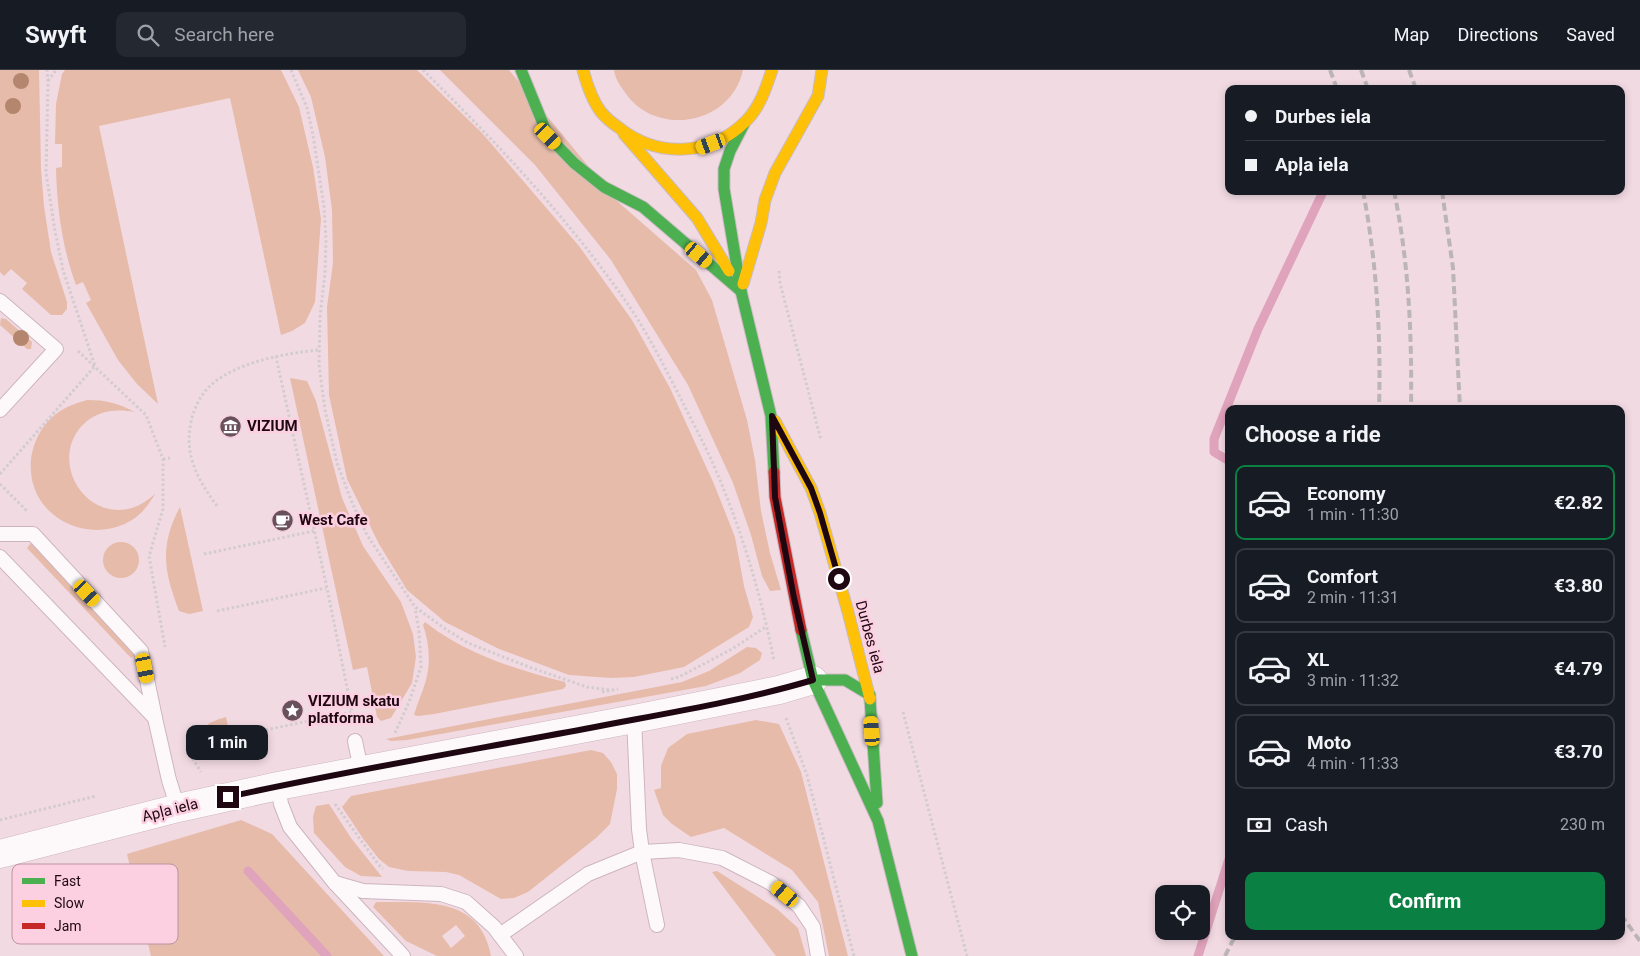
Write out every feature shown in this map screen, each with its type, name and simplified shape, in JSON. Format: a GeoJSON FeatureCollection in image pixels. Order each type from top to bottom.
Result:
{"type":"FeatureCollection","features":[{"type":"Feature","properties":{"kind":"main road"},"geometry":{"type":"LineString","coordinates":[[520,70],[548,136],[574,163],[604,187],[643,207],[741,291]]}},
{"type":"Feature","properties":{"kind":"main road"},"geometry":{"type":"LineString","coordinates":[[583,70],[591,95],[604,117],[624,134],[697,218],[741,291]]}},
{"type":"Feature","properties":{"kind":"main road"},"geometry":{"type":"LineString","coordinates":[[741,291],[724,189],[724,170],[730,151],[744,124],[759,106],[769,86],[772,70]]}},
{"type":"Feature","properties":{"kind":"main road"},"geometry":{"type":"LineString","coordinates":[[741,291],[765,200],[775,173],[818,96],[822,70]]}},
{"type":"Feature","properties":{"kind":"main road"},"geometry":{"type":"LineString","coordinates":[[624,134],[648,146],[673,150],[690,149],[723,139],[744,124]]}},
{"type":"Feature","properties":{"kind":"main road","name":"Durbes iela"},"geometry":{"type":"LineString","coordinates":[[741,291],[772,416],[775,497],[794,598],[813,680],[878,821]]}},
{"type":"Feature","properties":{"kind":"main road","name":"Durbes iela"},"geometry":{"type":"LineString","coordinates":[[772,416],[811,488],[820,513],[870,695],[878,821],[912,956]]}},
{"type":"Feature","properties":{"kind":"main road"},"geometry":{"type":"LineString","coordinates":[[813,680],[845,680],[870,695]]}},
{"type":"Feature","properties":{"kind":"street","name":"Apļa iela"},"geometry":{"type":"LineString","coordinates":[[0,854],[178,808],[278,786],[634,719],[779,690],[813,680]]}},
{"type":"Feature","properties":{"kind":"lane"},"geometry":{"type":"LineString","coordinates":[[0,301],[56,349],[0,410]]}},
{"type":"Feature","properties":{"kind":"lane"},"geometry":{"type":"LineString","coordinates":[[0,534],[33,534],[142,651],[169,780],[178,808]]}},
{"type":"Feature","properties":{"kind":"lane"},"geometry":{"type":"LineString","coordinates":[[0,557],[155,718]]}},
{"type":"Feature","properties":{"kind":"lane"},"geometry":{"type":"LineString","coordinates":[[634,719],[639,829],[657,925]]}},
{"type":"Feature","properties":{"kind":"lane"},"geometry":{"type":"LineString","coordinates":[[355,740],[361,770]]}},
{"type":"Feature","properties":{"kind":"lane"},"geometry":{"type":"LineString","coordinates":[[278,786],[281,804],[290,827],[334,882],[403,956]]}},
{"type":"Feature","properties":{"kind":"lane"},"geometry":{"type":"LineString","coordinates":[[500,935],[588,874],[642,852],[678,850],[722,858],[771,883],[799,906],[813,927],[818,956]]}},
{"type":"Feature","properties":{"kind":"lane"},"geometry":{"type":"LineString","coordinates":[[334,882],[363,891],[440,894],[466,902],[494,927],[516,956]]}},
{"type":"Feature","properties":{"kind":"path"},"geometry":{"type":"LineString","coordinates":[[47,70],[46,174],[54,231],[63,270],[95,366]]}},
{"type":"Feature","properties":{"kind":"path"},"geometry":{"type":"LineString","coordinates":[[48,82],[56,70]]}},
{"type":"Feature","properties":{"kind":"path"},"geometry":{"type":"LineString","coordinates":[[291,70],[307,108],[324,207],[325,256],[320,317],[319,366],[325,410],[337,463],[351,500],[368,535],[415,607],[446,630],[468,643],[491,653],[587,687],[615,690]]}},
{"type":"Feature","properties":{"kind":"path"},"geometry":{"type":"LineString","coordinates":[[423,70],[479,125],[515,164],[581,242],[627,304],[669,376],[714,465],[738,526],[767,626],[779,690],[792,737],[807,776],[854,956]]}},
{"type":"Feature","properties":{"kind":"path"},"geometry":{"type":"LineString","coordinates":[[778,267],[780,283],[822,446]]}},
{"type":"Feature","properties":{"kind":"path"},"geometry":{"type":"LineString","coordinates":[[73,347],[146,415],[163,459],[163,509],[149,556],[166,651]]}},
{"type":"Feature","properties":{"kind":"path"},"geometry":{"type":"LineString","coordinates":[[217,506],[200,482],[192,460],[190,436],[195,407],[211,385],[236,370],[276,357],[302,351],[319,350]]}},
{"type":"Feature","properties":{"kind":"path"},"geometry":{"type":"LineString","coordinates":[[246,734],[352,712],[327,588],[276,357]]}},
{"type":"Feature","properties":{"kind":"path"},"geometry":{"type":"LineString","coordinates":[[0,474],[95,366]]}},
{"type":"Feature","properties":{"kind":"path"},"geometry":{"type":"LineString","coordinates":[[163,459],[170,458]]}},
{"type":"Feature","properties":{"kind":"path"},"geometry":{"type":"LineString","coordinates":[[204,554],[314,531]]}},
{"type":"Feature","properties":{"kind":"path"},"geometry":{"type":"LineString","coordinates":[[217,611],[327,588]]}},
{"type":"Feature","properties":{"kind":"path"},"geometry":{"type":"LineString","coordinates":[[395,732],[410,702],[421,667],[420,631],[415,607]]}},
{"type":"Feature","properties":{"kind":"path"},"geometry":{"type":"LineString","coordinates":[[902,710],[967,956]]}},
{"type":"Feature","properties":{"kind":"path"},"geometry":{"type":"LineString","coordinates":[[183,745],[202,772]]}},
{"type":"Feature","properties":{"kind":"path"},"geometry":{"type":"LineString","coordinates":[[327,777],[336,808],[378,864],[388,873]]}},
{"type":"Feature","properties":{"kind":"shaded area"},"geometry":{"type":"Polygon","coordinates":[[[0,70],[39,70],[41,169],[44,206],[51,252],[67,302],[67,309],[62,315],[51,315],[22,289],[27,283],[11,269],[4,276],[0,272],[0,70]]]}},
{"type":"Feature","properties":{"kind":"shaded area"},"geometry":{"type":"Polygon","coordinates":[[[65,70],[281,70],[299,107],[313,167],[321,219],[315,302],[305,323],[281,335],[230,98],[99,126],[158,404],[137,384],[118,360],[86,303],[91,300],[83,282],[76,285],[64,242],[59,213],[56,168],[62,167],[62,144],[55,144],[56,104],[62,74],[65,70]]]}},
{"type":"Feature","properties":{"kind":"shaded area"},"geometry":{"type":"Polygon","coordinates":[[[298,70],[417,70],[482,133],[579,246],[632,320],[670,388],[714,484],[735,537],[744,586],[753,617],[749,627],[684,667],[634,677],[611,678],[569,675],[499,649],[445,622],[407,590],[379,544],[347,479],[329,395],[327,307],[333,263],[332,210],[325,157],[311,97],[298,70]]]}},
{"type":"Feature","properties":{"kind":"shaded area"},"geometry":{"type":"Polygon","coordinates":[[[440,70],[509,70],[617,201],[696,270],[712,300],[747,420],[755,460],[761,511],[770,553],[781,590],[770,591],[762,576],[751,535],[733,483],[688,385],[611,260],[535,165],[440,70]]]}},
{"type":"Feature","properties":{"kind":"shaded area"},"geometry":{"type":"Polygon","coordinates":[[[614,70],[743,70],[736,89],[724,104],[708,114],[690,119],[672,120],[654,115],[637,106],[620,86],[614,70]]]}},
{"type":"Feature","properties":{"kind":"shaded area"},"geometry":{"type":"Polygon","coordinates":[[[1,318],[6,319],[32,342],[31,349],[27,349],[0,325],[1,318]]]}},
{"type":"Feature","properties":{"kind":"shaded area"},"geometry":{"type":"Polygon","coordinates":[[[290,378],[307,381],[316,401],[342,498],[363,546],[401,602],[413,634],[416,657],[412,683],[391,718],[381,721],[377,717],[367,667],[353,670],[290,378]]]}},
{"type":"Feature","properties":{"kind":"shaded area"},"geometry":{"type":"Polygon","coordinates":[[[87,400],[112,403],[135,412],[110,411],[98,415],[87,421],[75,435],[70,451],[70,467],[75,483],[85,496],[98,505],[114,510],[135,507],[155,494],[136,518],[121,526],[109,529],[85,529],[73,526],[62,520],[43,504],[36,493],[32,481],[31,469],[34,444],[40,433],[56,414],[87,400]]]}},
{"type":"Feature","properties":{"kind":"shaded area"},"geometry":{"type":"Polygon","coordinates":[[[180,507],[203,611],[189,614],[179,611],[167,571],[166,547],[173,521],[180,507]]]}},
{"type":"Feature","properties":{"kind":"shaded area"},"geometry":{"type":"Polygon","coordinates":[[[121,542],[128,543],[134,547],[138,553],[138,567],[134,573],[128,577],[121,578],[114,577],[108,573],[104,567],[103,560],[104,553],[108,547],[114,543],[121,542]]]}},
{"type":"Feature","properties":{"kind":"shaded area"},"geometry":{"type":"Polygon","coordinates":[[[31,543],[36,544],[136,655],[131,658],[27,548],[31,543]]]}},
{"type":"Feature","properties":{"kind":"shaded area"},"geometry":{"type":"Polygon","coordinates":[[[425,622],[447,637],[477,653],[521,670],[565,682],[566,686],[563,689],[434,714],[414,715],[428,673],[428,645],[423,625],[425,622]]]}},
{"type":"Feature","properties":{"kind":"shaded area"},"geometry":{"type":"Polygon","coordinates":[[[747,647],[756,648],[762,653],[760,660],[740,673],[706,686],[407,740],[391,741],[386,739],[682,682],[709,671],[747,647]]]}},
{"type":"Feature","properties":{"kind":"shaded area"},"geometry":{"type":"Polygon","coordinates":[[[226,717],[234,755],[209,755],[202,747],[202,731],[216,720],[226,717]]]}},
{"type":"Feature","properties":{"kind":"shaded area"},"geometry":{"type":"Polygon","coordinates":[[[756,720],[779,724],[801,772],[848,956],[829,956],[818,902],[792,870],[724,828],[691,837],[672,824],[663,815],[654,790],[661,788],[661,766],[668,748],[687,734],[756,720]]]}},
{"type":"Feature","properties":{"kind":"shaded area"},"geometry":{"type":"Polygon","coordinates":[[[591,750],[603,753],[611,762],[617,774],[617,789],[610,824],[596,838],[528,892],[514,898],[501,899],[459,875],[446,872],[408,871],[389,867],[379,859],[364,840],[342,807],[351,796],[591,750]]]}},
{"type":"Feature","properties":{"kind":"shaded area"},"geometry":{"type":"Polygon","coordinates":[[[329,804],[351,838],[382,877],[361,876],[345,867],[314,833],[313,817],[316,806],[329,804]]]}},
{"type":"Feature","properties":{"kind":"shaded area"},"geometry":{"type":"Polygon","coordinates":[[[241,820],[272,834],[384,956],[151,956],[148,944],[178,944],[178,864],[129,864],[127,854],[241,820]]]}},
{"type":"Feature","properties":{"kind":"shaded area"},"geometry":{"type":"Polygon","coordinates":[[[717,871],[777,909],[798,928],[806,956],[776,956],[712,872],[717,871]]]}},
{"type":"Feature","properties":{"kind":"shaded area"},"geometry":{"type":"Polygon","coordinates":[[[376,902],[430,903],[447,906],[462,912],[475,922],[485,936],[491,956],[437,956],[406,941],[373,907],[376,902]],[[456,925],[442,936],[451,948],[465,936],[456,925]]]}},
{"type":"Feature","properties":{"kind":"waterway"},"geometry":{"type":"LineString","coordinates":[[1228,405],[1258,329],[1322,195]]}},
{"type":"Feature","properties":{"kind":"waterway"},"geometry":{"type":"LineString","coordinates":[[1225,412],[1214,439],[1214,452],[1225,459]]}},
{"type":"Feature","properties":{"kind":"waterway"},"geometry":{"type":"LineString","coordinates":[[248,871],[327,956]]}},
{"type":"Feature","properties":{"kind":"waterway"},"geometry":{"type":"LineString","coordinates":[[1198,956],[1225,872]]}},
{"type":"Feature","properties":{"kind":"railway"},"geometry":{"type":"LineString","coordinates":[[1330,70],[1336,85]]}},
{"type":"Feature","properties":{"kind":"railway"},"geometry":{"type":"LineString","coordinates":[[1361,70],[1367,85]]}},
{"type":"Feature","properties":{"kind":"railway"},"geometry":{"type":"LineString","coordinates":[[1409,70],[1415,85]]}},
{"type":"Feature","properties":{"kind":"railway"},"geometry":{"type":"LineString","coordinates":[[1364,195],[1372,245],[1377,300],[1379,405]]}},
{"type":"Feature","properties":{"kind":"railway"},"geometry":{"type":"LineString","coordinates":[[1395,195],[1406,272],[1411,354],[1411,405]]}},
{"type":"Feature","properties":{"kind":"railway"},"geometry":{"type":"LineString","coordinates":[[1443,195],[1453,268],[1460,405]]}},
{"type":"Feature","properties":{"kind":"railway"},"geometry":{"type":"LineString","coordinates":[[1625,920],[1640,941]]}},
{"type":"Feature","properties":{"kind":"railway"},"geometry":{"type":"LineString","coordinates":[[1225,956],[1233,940]]}},
{"type":"Feature","properties":{"kind":"traffic: fast"},"geometry":{"type":"LineString","coordinates":[[521,70],[548,136],[574,163],[604,187],[643,207],[741,291]]}},
{"type":"Feature","properties":{"kind":"traffic: fast"},"geometry":{"type":"LineString","coordinates":[[744,124],[730,151],[724,169],[724,189],[741,291],[771,416],[774,472]]}},
{"type":"Feature","properties":{"kind":"traffic: fast"},"geometry":{"type":"LineString","coordinates":[[801,630],[813,680],[878,821],[912,956]]}},
{"type":"Feature","properties":{"kind":"traffic: fast"},"geometry":{"type":"LineString","coordinates":[[813,680],[845,680],[870,695]]}},
{"type":"Feature","properties":{"kind":"traffic: fast"},"geometry":{"type":"LineString","coordinates":[[870,699],[877,803]]}},
{"type":"Feature","properties":{"kind":"traffic: slow"},"geometry":{"type":"LineString","coordinates":[[583,70],[595,102],[601,112],[611,122],[633,137],[649,144],[683,149],[700,147],[716,141],[732,133],[746,121],[759,103],[772,70]]}},
{"type":"Feature","properties":{"kind":"traffic: slow"},"geometry":{"type":"LineString","coordinates":[[743,284],[761,223],[765,200],[775,173],[818,96],[822,70]]}},
{"type":"Feature","properties":{"kind":"traffic: slow"},"geometry":{"type":"LineString","coordinates":[[624,134],[697,218],[729,271]]}},
{"type":"Feature","properties":{"kind":"traffic: slow"},"geometry":{"type":"LineString","coordinates":[[775,421],[811,488],[820,513],[870,699]]}},
{"type":"Feature","properties":{"kind":"traffic: jam"},"geometry":{"type":"LineString","coordinates":[[774,472],[775,497],[801,630]]}},
{"type":"Feature","properties":{"kind":"place","name":"VIZIUM"},"geometry":{"type":"Point","coordinates":[231,426]}},
{"type":"Feature","properties":{"kind":"place","name":"West Cafe"},"geometry":{"type":"Point","coordinates":[283,520]}},
{"type":"Feature","properties":{"kind":"place","name":"VIZIUM skatu platforma"},"geometry":{"type":"Point","coordinates":[292,710]}},
{"type":"Feature","properties":{"kind":"route"},"geometry":{"type":"LineString","coordinates":[[228,797],[779,690],[813,680],[794,598],[775,497],[772,416],[811,488],[839,579]]}}]}
